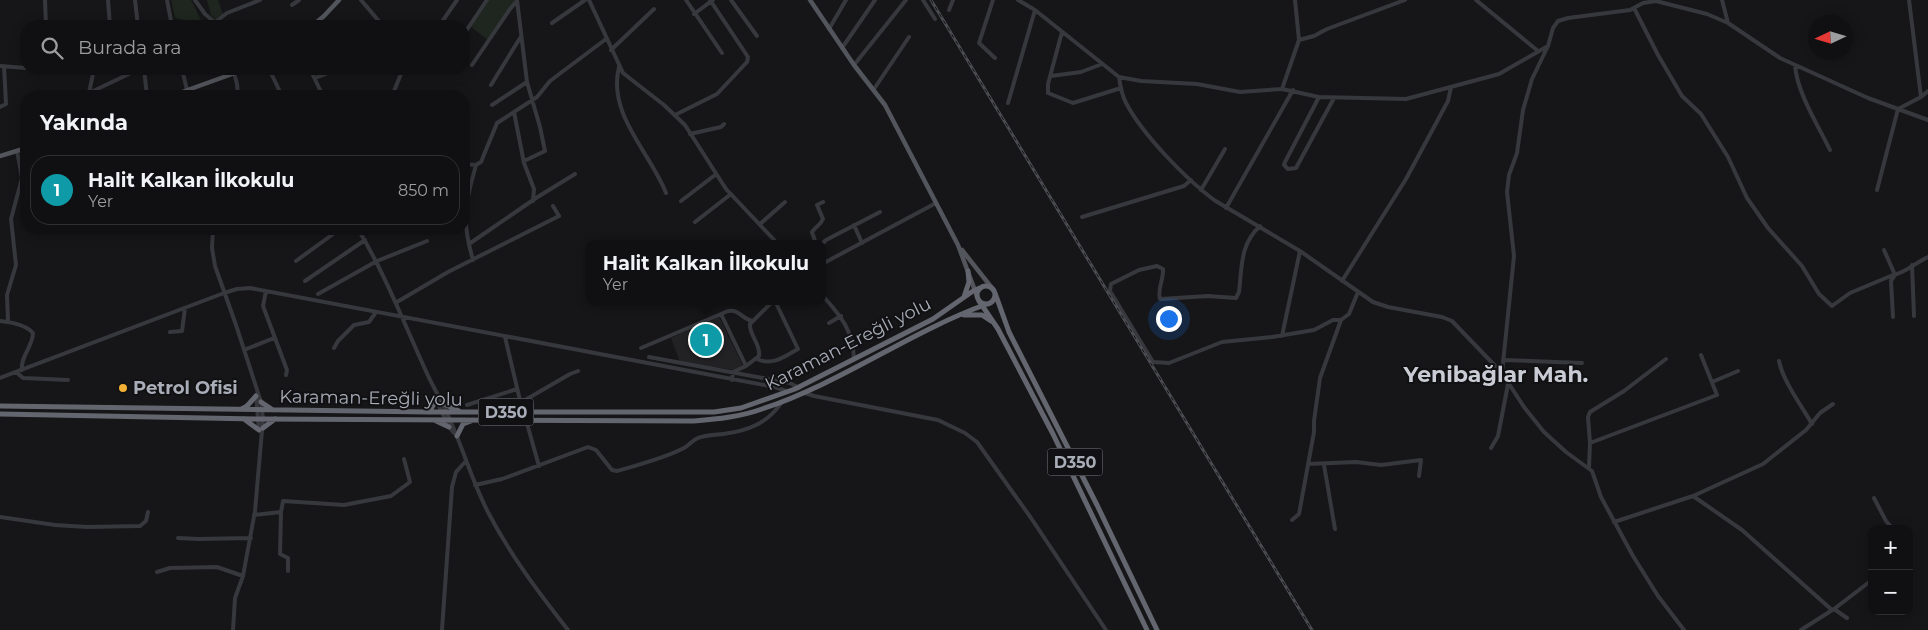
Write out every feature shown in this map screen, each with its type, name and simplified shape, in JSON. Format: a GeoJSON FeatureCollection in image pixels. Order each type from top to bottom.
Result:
{"type":"FeatureCollection","features":[{"type":"Feature","properties":{"kind":"highway"},"geometry":{"type":"LineString","coordinates":[[959,302],[965,296],[968,288],[968,271]]}},
{"type":"Feature","properties":{"kind":"highway"},"geometry":{"type":"LineString","coordinates":[[951,318],[981,302],[993,300],[993,290],[987,286],[982,287],[978,291],[981,302],[998,329]]}},
{"type":"Feature","properties":{"kind":"highway","name":"Karaman-Ereğli yolu"},"geometry":{"type":"LineString","coordinates":[[0,406],[429,412],[714,412],[741,408],[799,388],[933,319],[982,287]]}},
{"type":"Feature","properties":{"kind":"highway","name":"D350"},"geometry":{"type":"LineString","coordinates":[[993,290],[1009,332],[1097,505],[1157,630]]}},
{"type":"Feature","properties":{"kind":"highway","name":"D350"},"geometry":{"type":"LineString","coordinates":[[951,318],[966,314],[982,315],[998,329],[1090,508],[1147,630]]}},
{"type":"Feature","properties":{"kind":"highway","name":"Karaman-Ereğli yolu"},"geometry":{"type":"LineString","coordinates":[[0,414],[244,419],[694,421],[728,418],[760,410],[804,392],[951,318]]}},
{"type":"Feature","properties":{"kind":"highway"},"geometry":{"type":"LineString","coordinates":[[240,410],[247,406],[256,393]]}},
{"type":"Feature","properties":{"kind":"highway"},"geometry":{"type":"LineString","coordinates":[[429,412],[434,404],[435,397]]}},
{"type":"Feature","properties":{"kind":"highway"},"geometry":{"type":"LineString","coordinates":[[261,402],[273,410]]}},
{"type":"Feature","properties":{"kind":"highway"},"geometry":{"type":"LineString","coordinates":[[442,403],[464,412]]}},
{"type":"Feature","properties":{"kind":"highway"},"geometry":{"type":"LineString","coordinates":[[244,419],[261,431],[275,419]]}},
{"type":"Feature","properties":{"kind":"highway"},"geometry":{"type":"LineString","coordinates":[[431,419],[449,428]]}},
{"type":"Feature","properties":{"kind":"highway"},"geometry":{"type":"LineString","coordinates":[[457,436],[463,424],[475,420]]}},
{"type":"Feature","properties":{"kind":"main road"},"geometry":{"type":"LineString","coordinates":[[319,20],[337,1]]}},
{"type":"Feature","properties":{"kind":"main road"},"geometry":{"type":"LineString","coordinates":[[812,1],[842,48],[885,105],[958,245],[981,302]]}},
{"type":"Feature","properties":{"kind":"main road"},"geometry":{"type":"LineString","coordinates":[[188,90],[224,75]]}},
{"type":"Feature","properties":{"kind":"main road"},"geometry":{"type":"LineString","coordinates":[[0,155],[20,150]]}},
{"type":"Feature","properties":{"kind":"main road"},"geometry":{"type":"LineString","coordinates":[[958,245],[993,290]]}},
{"type":"Feature","properties":{"kind":"street"},"geometry":{"type":"LineString","coordinates":[[45,0],[46,20]]}},
{"type":"Feature","properties":{"kind":"street"},"geometry":{"type":"LineString","coordinates":[[108,0],[110,20]]}},
{"type":"Feature","properties":{"kind":"street"},"geometry":{"type":"LineString","coordinates":[[135,0],[137,20]]}},
{"type":"Feature","properties":{"kind":"street"},"geometry":{"type":"LineString","coordinates":[[167,0],[171,20]]}},
{"type":"Feature","properties":{"kind":"street"},"geometry":{"type":"LineString","coordinates":[[195,0],[211,20]]}},
{"type":"Feature","properties":{"kind":"street"},"geometry":{"type":"LineString","coordinates":[[221,20],[227,13],[258,0]]}},
{"type":"Feature","properties":{"kind":"street"},"geometry":{"type":"LineString","coordinates":[[292,5],[299,0]]}},
{"type":"Feature","properties":{"kind":"street"},"geometry":{"type":"LineString","coordinates":[[361,0],[378,20]]}},
{"type":"Feature","properties":{"kind":"street"},"geometry":{"type":"LineString","coordinates":[[443,20],[457,0]]}},
{"type":"Feature","properties":{"kind":"street"},"geometry":{"type":"LineString","coordinates":[[470,25],[487,0]]}},
{"type":"Feature","properties":{"kind":"street"},"geometry":{"type":"LineString","coordinates":[[552,23],[585,0]]}},
{"type":"Feature","properties":{"kind":"street"},"geometry":{"type":"LineString","coordinates":[[589,0],[619,67],[675,115],[690,134],[715,175],[774,240]]}},
{"type":"Feature","properties":{"kind":"street"},"geometry":{"type":"LineString","coordinates":[[686,0],[722,53]]}},
{"type":"Feature","properties":{"kind":"street"},"geometry":{"type":"LineString","coordinates":[[731,0],[757,36]]}},
{"type":"Feature","properties":{"kind":"street"},"geometry":{"type":"LineString","coordinates":[[829,29],[846,0]]}},
{"type":"Feature","properties":{"kind":"street"},"geometry":{"type":"LineString","coordinates":[[842,48],[875,0]]}},
{"type":"Feature","properties":{"kind":"street"},"geometry":{"type":"LineString","coordinates":[[854,64],[906,0]]}},
{"type":"Feature","properties":{"kind":"street"},"geometry":{"type":"LineString","coordinates":[[923,0],[935,19]]}},
{"type":"Feature","properties":{"kind":"street"},"geometry":{"type":"LineString","coordinates":[[949,10],[953,0]]}},
{"type":"Feature","properties":{"kind":"street"},"geometry":{"type":"LineString","coordinates":[[993,0],[979,43],[995,58]]}},
{"type":"Feature","properties":{"kind":"street"},"geometry":{"type":"LineString","coordinates":[[1018,0],[1035,10],[1119,77],[1141,81],[1197,84],[1240,92],[1282,89],[1319,97],[1396,100],[1499,74],[1548,46]]}},
{"type":"Feature","properties":{"kind":"street"},"geometry":{"type":"LineString","coordinates":[[1282,89],[1299,40],[1296,0]]}},
{"type":"Feature","properties":{"kind":"street"},"geometry":{"type":"LineString","coordinates":[[1299,40],[1314,36],[1327,29],[1405,0]]}},
{"type":"Feature","properties":{"kind":"street"},"geometry":{"type":"LineString","coordinates":[[1476,0],[1538,51]]}},
{"type":"Feature","properties":{"kind":"street"},"geometry":{"type":"LineString","coordinates":[[1722,0],[1728,22]]}},
{"type":"Feature","properties":{"kind":"street"},"geometry":{"type":"LineString","coordinates":[[1909,0],[1921,97]]}},
{"type":"Feature","properties":{"kind":"street"},"geometry":{"type":"LineString","coordinates":[[517,1],[526,82],[540,127],[545,151],[524,161]]}},
{"type":"Feature","properties":{"kind":"street"},"geometry":{"type":"LineString","coordinates":[[472,65],[517,1]]}},
{"type":"Feature","properties":{"kind":"street"},"geometry":{"type":"LineString","coordinates":[[675,115],[717,94],[747,62],[748,57],[711,1],[694,14]]}},
{"type":"Feature","properties":{"kind":"street"},"geometry":{"type":"LineString","coordinates":[[1502,374],[1514,256],[1508,192],[1509,175],[1517,153],[1524,110],[1532,79],[1558,21],[1568,18],[1609,14],[1634,8],[1642,2],[1656,1],[1707,14],[1728,22],[1780,58],[1868,98],[1928,120]]}},
{"type":"Feature","properties":{"kind":"street"},"geometry":{"type":"LineString","coordinates":[[1634,8],[1682,96],[1701,114],[1728,157],[1748,198],[1768,228],[1802,266],[1819,294],[1832,306],[1850,293],[1901,274],[1912,265],[1928,257]]}},
{"type":"Feature","properties":{"kind":"street"},"geometry":{"type":"LineString","coordinates":[[611,50],[654,9]]}},
{"type":"Feature","properties":{"kind":"street"},"geometry":{"type":"LineString","coordinates":[[1008,103],[1035,10]]}},
{"type":"Feature","properties":{"kind":"street"},"geometry":{"type":"LineString","coordinates":[[1062,32],[1048,84],[1048,93],[1073,103],[1121,88]]}},
{"type":"Feature","properties":{"kind":"street"},"geometry":{"type":"LineString","coordinates":[[491,85],[521,37]]}},
{"type":"Feature","properties":{"kind":"street"},"geometry":{"type":"LineString","coordinates":[[874,89],[908,37]]}},
{"type":"Feature","properties":{"kind":"street"},"geometry":{"type":"LineString","coordinates":[[470,164],[476,165],[481,162],[497,123],[542,93],[550,81],[606,39]]}},
{"type":"Feature","properties":{"kind":"street"},"geometry":{"type":"LineString","coordinates":[[1051,76],[1081,72],[1102,64]]}},
{"type":"Feature","properties":{"kind":"street"},"geometry":{"type":"LineString","coordinates":[[1795,65],[1800,88],[1830,150]]}},
{"type":"Feature","properties":{"kind":"street"},"geometry":{"type":"LineString","coordinates":[[0,107],[6,104],[2,66],[20,68]]}},
{"type":"Feature","properties":{"kind":"street"},"geometry":{"type":"LineString","coordinates":[[619,67],[616,86],[618,98],[634,137],[662,182],[666,194]]}},
{"type":"Feature","properties":{"kind":"street"},"geometry":{"type":"LineString","coordinates":[[90,90],[93,75]]}},
{"type":"Feature","properties":{"kind":"street"},"geometry":{"type":"LineString","coordinates":[[99,90],[127,75]]}},
{"type":"Feature","properties":{"kind":"street"},"geometry":{"type":"LineString","coordinates":[[145,75],[146,90]]}},
{"type":"Feature","properties":{"kind":"street"},"geometry":{"type":"LineString","coordinates":[[184,75],[188,90]]}},
{"type":"Feature","properties":{"kind":"street"},"geometry":{"type":"LineString","coordinates":[[235,75],[237,90]]}},
{"type":"Feature","properties":{"kind":"street"},"geometry":{"type":"LineString","coordinates":[[272,75],[279,90]]}},
{"type":"Feature","properties":{"kind":"street"},"geometry":{"type":"LineString","coordinates":[[313,75],[320,90]]}},
{"type":"Feature","properties":{"kind":"street"},"geometry":{"type":"LineString","coordinates":[[315,78],[323,75]]}},
{"type":"Feature","properties":{"kind":"street"},"geometry":{"type":"LineString","coordinates":[[394,90],[401,75]]}},
{"type":"Feature","properties":{"kind":"street"},"geometry":{"type":"LineString","coordinates":[[1119,77],[1125,101],[1136,119],[1174,164],[1201,190],[1226,208],[1260,226],[1300,251],[1372,302],[1388,307],[1442,317],[1452,321],[1502,374],[1524,407],[1555,444],[1589,467],[1614,522],[1653,588],[1684,630]]}},
{"type":"Feature","properties":{"kind":"street"},"geometry":{"type":"LineString","coordinates":[[492,105],[526,82]]}},
{"type":"Feature","properties":{"kind":"street"},"geometry":{"type":"LineString","coordinates":[[1342,281],[1406,179],[1448,101],[1451,87]]}},
{"type":"Feature","properties":{"kind":"street"},"geometry":{"type":"LineString","coordinates":[[1226,208],[1293,90]]}},
{"type":"Feature","properties":{"kind":"street"},"geometry":{"type":"LineString","coordinates":[[1877,190],[1898,109],[1921,97],[1928,91]]}},
{"type":"Feature","properties":{"kind":"street"},"geometry":{"type":"LineString","coordinates":[[1319,97],[1285,162],[1284,165],[1288,169],[1296,168],[1334,98]]}},
{"type":"Feature","properties":{"kind":"street"},"geometry":{"type":"LineString","coordinates":[[514,112],[524,161],[534,188],[533,201]]}},
{"type":"Feature","properties":{"kind":"street"},"geometry":{"type":"LineString","coordinates":[[690,134],[721,127],[724,124]]}},
{"type":"Feature","properties":{"kind":"street"},"geometry":{"type":"LineString","coordinates":[[1201,190],[1225,149]]}},
{"type":"Feature","properties":{"kind":"street"},"geometry":{"type":"LineString","coordinates":[[17,151],[20,167]]}},
{"type":"Feature","properties":{"kind":"street"},"geometry":{"type":"LineString","coordinates":[[470,191],[476,165]]}},
{"type":"Feature","properties":{"kind":"street"},"geometry":{"type":"LineString","coordinates":[[469,244],[575,174]]}},
{"type":"Feature","properties":{"kind":"street"},"geometry":{"type":"LineString","coordinates":[[681,201],[715,175]]}},
{"type":"Feature","properties":{"kind":"street"},"geometry":{"type":"LineString","coordinates":[[1082,217],[1184,186],[1191,180]]}},
{"type":"Feature","properties":{"kind":"street"},"geometry":{"type":"LineString","coordinates":[[8,321],[7,295],[16,265],[11,219],[20,185]]}},
{"type":"Feature","properties":{"kind":"street"},"geometry":{"type":"LineString","coordinates":[[694,222],[731,194]]}},
{"type":"Feature","properties":{"kind":"street"},"geometry":{"type":"LineString","coordinates":[[760,224],[785,202]]}},
{"type":"Feature","properties":{"kind":"street"},"geometry":{"type":"LineString","coordinates":[[815,240],[812,232],[814,228],[821,224],[823,219],[817,205],[823,202]]}},
{"type":"Feature","properties":{"kind":"street"},"geometry":{"type":"LineString","coordinates":[[826,262],[936,203]]}},
{"type":"Feature","properties":{"kind":"street"},"geometry":{"type":"LineString","coordinates":[[396,302],[559,216],[553,206]]}},
{"type":"Feature","properties":{"kind":"street"},"geometry":{"type":"LineString","coordinates":[[826,240],[880,212]]}},
{"type":"Feature","properties":{"kind":"street"},"geometry":{"type":"LineString","coordinates":[[854,225],[862,243]]}},
{"type":"Feature","properties":{"kind":"street"},"geometry":{"type":"LineString","coordinates":[[1260,226],[1250,235],[1243,253],[1239,292],[1236,298],[1208,296],[1160,299],[1158,294],[1164,277],[1163,269],[1157,266],[1139,270],[1111,284],[1110,291],[1153,362],[1169,363],[1222,342],[1282,336],[1314,330],[1333,320],[1341,320]]}},
{"type":"Feature","properties":{"kind":"street"},"geometry":{"type":"LineString","coordinates":[[213,235],[212,248],[215,266],[244,350],[261,419],[251,538],[243,576],[235,598],[233,630]]}},
{"type":"Feature","properties":{"kind":"street"},"geometry":{"type":"LineString","coordinates":[[296,261],[332,235]]}},
{"type":"Feature","properties":{"kind":"street"},"geometry":{"type":"LineString","coordinates":[[362,235],[377,261],[434,391],[442,403],[444,412]]}},
{"type":"Feature","properties":{"kind":"street"},"geometry":{"type":"LineString","coordinates":[[467,235],[473,260]]}},
{"type":"Feature","properties":{"kind":"street"},"geometry":{"type":"LineString","coordinates":[[305,282],[365,240]]}},
{"type":"Feature","properties":{"kind":"street"},"geometry":{"type":"LineString","coordinates":[[318,294],[377,261],[426,241]]}},
{"type":"Feature","properties":{"kind":"street"},"geometry":{"type":"LineString","coordinates":[[1884,250],[1895,275]]}},
{"type":"Feature","properties":{"kind":"street"},"geometry":{"type":"LineString","coordinates":[[1282,336],[1300,251]]}},
{"type":"Feature","properties":{"kind":"street"},"geometry":{"type":"LineString","coordinates":[[1912,265],[1914,316]]}},
{"type":"Feature","properties":{"kind":"street"},"geometry":{"type":"LineString","coordinates":[[1893,317],[1891,281],[1895,275]]}},
{"type":"Feature","properties":{"kind":"street"},"geometry":{"type":"LineString","coordinates":[[0,378],[224,293],[250,288],[775,387],[788,392]]}},
{"type":"Feature","properties":{"kind":"street"},"geometry":{"type":"LineString","coordinates":[[266,291],[263,306],[287,370],[286,375]]}},
{"type":"Feature","properties":{"kind":"street"},"geometry":{"type":"LineString","coordinates":[[1292,520],[1300,514],[1314,432],[1314,416],[1320,378],[1341,320],[1349,314],[1358,292]]}},
{"type":"Feature","properties":{"kind":"street"},"geometry":{"type":"LineString","coordinates":[[826,299],[841,316],[854,344],[854,360]]}},
{"type":"Feature","properties":{"kind":"street"},"geometry":{"type":"LineString","coordinates":[[733,372],[757,359],[760,351],[750,328],[752,321],[770,305]]}},
{"type":"Feature","properties":{"kind":"street"},"geometry":{"type":"LineString","coordinates":[[757,359],[766,363],[777,361],[798,349],[776,305]]}},
{"type":"Feature","properties":{"kind":"street"},"geometry":{"type":"LineString","coordinates":[[170,332],[182,331],[185,308]]}},
{"type":"Feature","properties":{"kind":"street"},"geometry":{"type":"LineString","coordinates":[[641,348],[720,314],[734,310],[745,319],[752,321]]}},
{"type":"Feature","properties":{"kind":"street"},"geometry":{"type":"LineString","coordinates":[[334,348],[338,341],[354,325],[369,322],[376,312]]}},
{"type":"Feature","properties":{"kind":"street"},"geometry":{"type":"LineString","coordinates":[[720,314],[746,366]]}},
{"type":"Feature","properties":{"kind":"street"},"geometry":{"type":"LineString","coordinates":[[829,323],[841,316]]}},
{"type":"Feature","properties":{"kind":"street"},"geometry":{"type":"LineString","coordinates":[[0,321],[8,321],[30,329],[33,333],[32,343],[22,363],[22,370]]}},
{"type":"Feature","properties":{"kind":"street"},"geometry":{"type":"LineString","coordinates":[[506,337],[523,412]]}},
{"type":"Feature","properties":{"kind":"street"},"geometry":{"type":"LineString","coordinates":[[244,350],[274,338]]}},
{"type":"Feature","properties":{"kind":"street"},"geometry":{"type":"LineString","coordinates":[[1590,443],[1717,395],[1701,355]]}},
{"type":"Feature","properties":{"kind":"street"},"geometry":{"type":"LineString","coordinates":[[649,357],[790,383],[799,388]]}},
{"type":"Feature","properties":{"kind":"street"},"geometry":{"type":"LineString","coordinates":[[1589,467],[1588,417],[1592,410],[1624,391],[1666,359]]}},
{"type":"Feature","properties":{"kind":"street"},"geometry":{"type":"LineString","coordinates":[[1503,360],[1582,363]]}},
{"type":"Feature","properties":{"kind":"street"},"geometry":{"type":"LineString","coordinates":[[1779,361],[1782,375],[1812,424]]}},
{"type":"Feature","properties":{"kind":"street"},"geometry":{"type":"LineString","coordinates":[[520,403],[578,371]]}},
{"type":"Feature","properties":{"kind":"street"},"geometry":{"type":"LineString","coordinates":[[1712,382],[1738,371]]}},
{"type":"Feature","properties":{"kind":"street"},"geometry":{"type":"LineString","coordinates":[[16,372],[23,378],[68,380]]}},
{"type":"Feature","properties":{"kind":"street"},"geometry":{"type":"LineString","coordinates":[[732,380],[733,372]]}},
{"type":"Feature","properties":{"kind":"street"},"geometry":{"type":"LineString","coordinates":[[1491,448],[1498,436],[1508,384]]}},
{"type":"Feature","properties":{"kind":"street"},"geometry":{"type":"LineString","coordinates":[[466,405],[517,389]]}},
{"type":"Feature","properties":{"kind":"street"},"geometry":{"type":"LineString","coordinates":[[434,391],[435,397],[457,436],[474,485],[504,542],[536,590],[568,630]]}},
{"type":"Feature","properties":{"kind":"street"},"geometry":{"type":"LineString","coordinates":[[804,392],[814,396],[938,420],[958,429],[977,442],[1031,518],[1106,630]]}},
{"type":"Feature","properties":{"kind":"street"},"geometry":{"type":"LineString","coordinates":[[256,393],[261,402],[260,410]]}},
{"type":"Feature","properties":{"kind":"street"},"geometry":{"type":"LineString","coordinates":[[474,485],[502,479],[588,447],[596,450],[612,470],[617,471],[676,452],[696,439],[709,435],[738,432],[752,427],[766,421],[783,401]]}},
{"type":"Feature","properties":{"kind":"street"},"geometry":{"type":"LineString","coordinates":[[1614,522],[1693,496],[1763,464],[1812,424],[1820,413],[1833,404]]}},
{"type":"Feature","properties":{"kind":"street"},"geometry":{"type":"LineString","coordinates":[[448,420],[449,428],[457,436]]}},
{"type":"Feature","properties":{"kind":"street"},"geometry":{"type":"LineString","coordinates":[[526,420],[539,466]]}},
{"type":"Feature","properties":{"kind":"street"},"geometry":{"type":"LineString","coordinates":[[288,571],[288,558],[280,554],[283,501],[344,505],[391,496],[410,482],[404,459]]}},
{"type":"Feature","properties":{"kind":"street"},"geometry":{"type":"LineString","coordinates":[[1308,464],[1324,465],[1356,462],[1382,465],[1421,460],[1419,476]]}},
{"type":"Feature","properties":{"kind":"street"},"geometry":{"type":"LineString","coordinates":[[442,630],[452,487],[456,472],[465,462]]}},
{"type":"Feature","properties":{"kind":"street"},"geometry":{"type":"LineString","coordinates":[[1324,465],[1335,529]]}},
{"type":"Feature","properties":{"kind":"street"},"geometry":{"type":"LineString","coordinates":[[1693,496],[1742,530],[1833,610],[1847,618]]}},
{"type":"Feature","properties":{"kind":"street"},"geometry":{"type":"LineString","coordinates":[[1874,498],[1890,525]]}},
{"type":"Feature","properties":{"kind":"street"},"geometry":{"type":"LineString","coordinates":[[0,517],[56,525],[113,528],[140,526],[146,521],[148,512]]}},
{"type":"Feature","properties":{"kind":"street"},"geometry":{"type":"LineString","coordinates":[[254,515],[281,512]]}},
{"type":"Feature","properties":{"kind":"street"},"geometry":{"type":"LineString","coordinates":[[178,538],[251,538]]}},
{"type":"Feature","properties":{"kind":"street"},"geometry":{"type":"LineString","coordinates":[[157,572],[170,568],[217,567],[243,576]]}},
{"type":"Feature","properties":{"kind":"street"},"geometry":{"type":"LineString","coordinates":[[1801,630],[1833,610],[1868,583]]}},
{"type":"Feature","properties":{"kind":"shaded area"},"geometry":{"type":"Polygon","coordinates":[[[171,0],[191,0],[201,20],[184,20],[175,18],[171,0]]]}},
{"type":"Feature","properties":{"kind":"shaded area"},"geometry":{"type":"Polygon","coordinates":[[[207,0],[218,0],[223,14],[215,19],[211,15],[207,0]]]}},
{"type":"Feature","properties":{"kind":"shaded area"},"geometry":{"type":"Polygon","coordinates":[[[489,0],[516,0],[488,40],[471,27],[489,0]]]}},
{"type":"Feature","properties":{"kind":"shaded area"},"geometry":{"type":"Polygon","coordinates":[[[719,317],[743,366],[734,370],[680,362],[671,338],[719,317]]]}},
{"type":"Feature","properties":{"kind":"railway"},"geometry":{"type":"LineString","coordinates":[[931,0],[1312,630]]}},
{"type":"Feature","properties":{"kind":"place","name":"Halit Kalkan İlkokulu"},"geometry":{"type":"Point","coordinates":[706,340]}},
{"type":"Feature","properties":{"kind":"place","name":"Petrol Ofisi"},"geometry":{"type":"Point","coordinates":[123,388]}},
{"type":"Feature","properties":{"kind":"district","name":"Yenibağlar Mah."},"geometry":{"type":"Point","coordinates":[1496,374]}}]}
